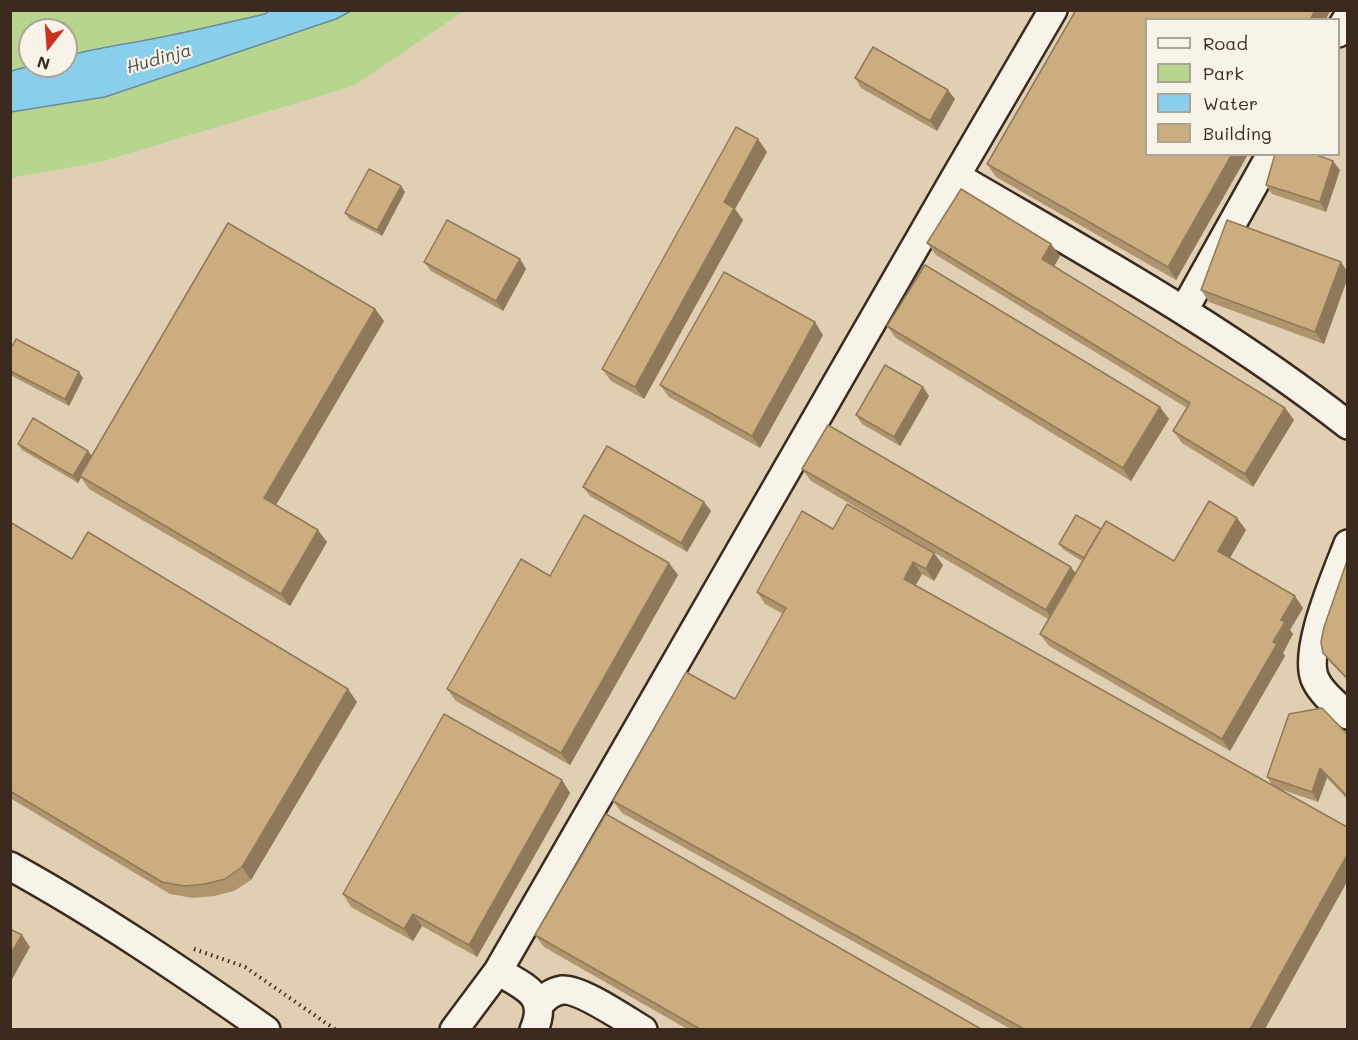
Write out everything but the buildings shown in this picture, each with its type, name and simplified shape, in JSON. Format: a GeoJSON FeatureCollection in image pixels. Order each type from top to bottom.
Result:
{"type":"FeatureCollection","features":[{"type":"Feature","properties":{"kind":"street"},"geometry":{"type":"LineString","coordinates":[[454,1029],[498,971],[1053,10]]}},
{"type":"Feature","properties":{"kind":"street"},"geometry":{"type":"LineString","coordinates":[[1184,310],[1270,156]]}},
{"type":"Feature","properties":{"kind":"street"},"geometry":{"type":"LineString","coordinates":[[956,176],[1184,310],[1313,397],[1347,425]]}},
{"type":"Feature","properties":{"kind":"street"},"geometry":{"type":"LineString","coordinates":[[1347,544],[1316,633],[1312,658],[1315,680],[1323,692],[1347,715]]}},
{"type":"Feature","properties":{"kind":"street"},"geometry":{"type":"LineString","coordinates":[[10,866],[186,974],[266,1029]]}},
{"type":"Feature","properties":{"kind":"street"},"geometry":{"type":"LineString","coordinates":[[498,971],[531,991],[536,1017]]}},
{"type":"Feature","properties":{"kind":"street"},"geometry":{"type":"LineString","coordinates":[[536,1017],[550,993],[565,990],[581,993],[643,1029]]}},
{"type":"Feature","properties":{"kind":"shaded area"},"geometry":{"type":"Polygon","coordinates":[[[464,11],[1347,11],[1347,1029],[11,1030],[11,178],[101,162],[354,86],[464,11]]]}},
{"type":"Feature","properties":{"kind":"green space"},"geometry":{"type":"Polygon","coordinates":[[[11,11],[271,11],[156,38],[78,53],[78,18],[18,18],[18,69],[11,71],[11,11]]]}},
{"type":"Feature","properties":{"kind":"green space"},"geometry":{"type":"Polygon","coordinates":[[[351,11],[464,11],[354,86],[101,162],[11,178],[11,112],[105,97],[336,19],[351,11]]]}},
{"type":"Feature","properties":{"kind":"water","name":"Hudinja"},"geometry":{"type":"Polygon","coordinates":[[[271,10],[351,11],[336,19],[105,97],[11,112],[11,71],[18,69],[18,78],[78,78],[78,53],[265,14],[271,10]]]}}]}
